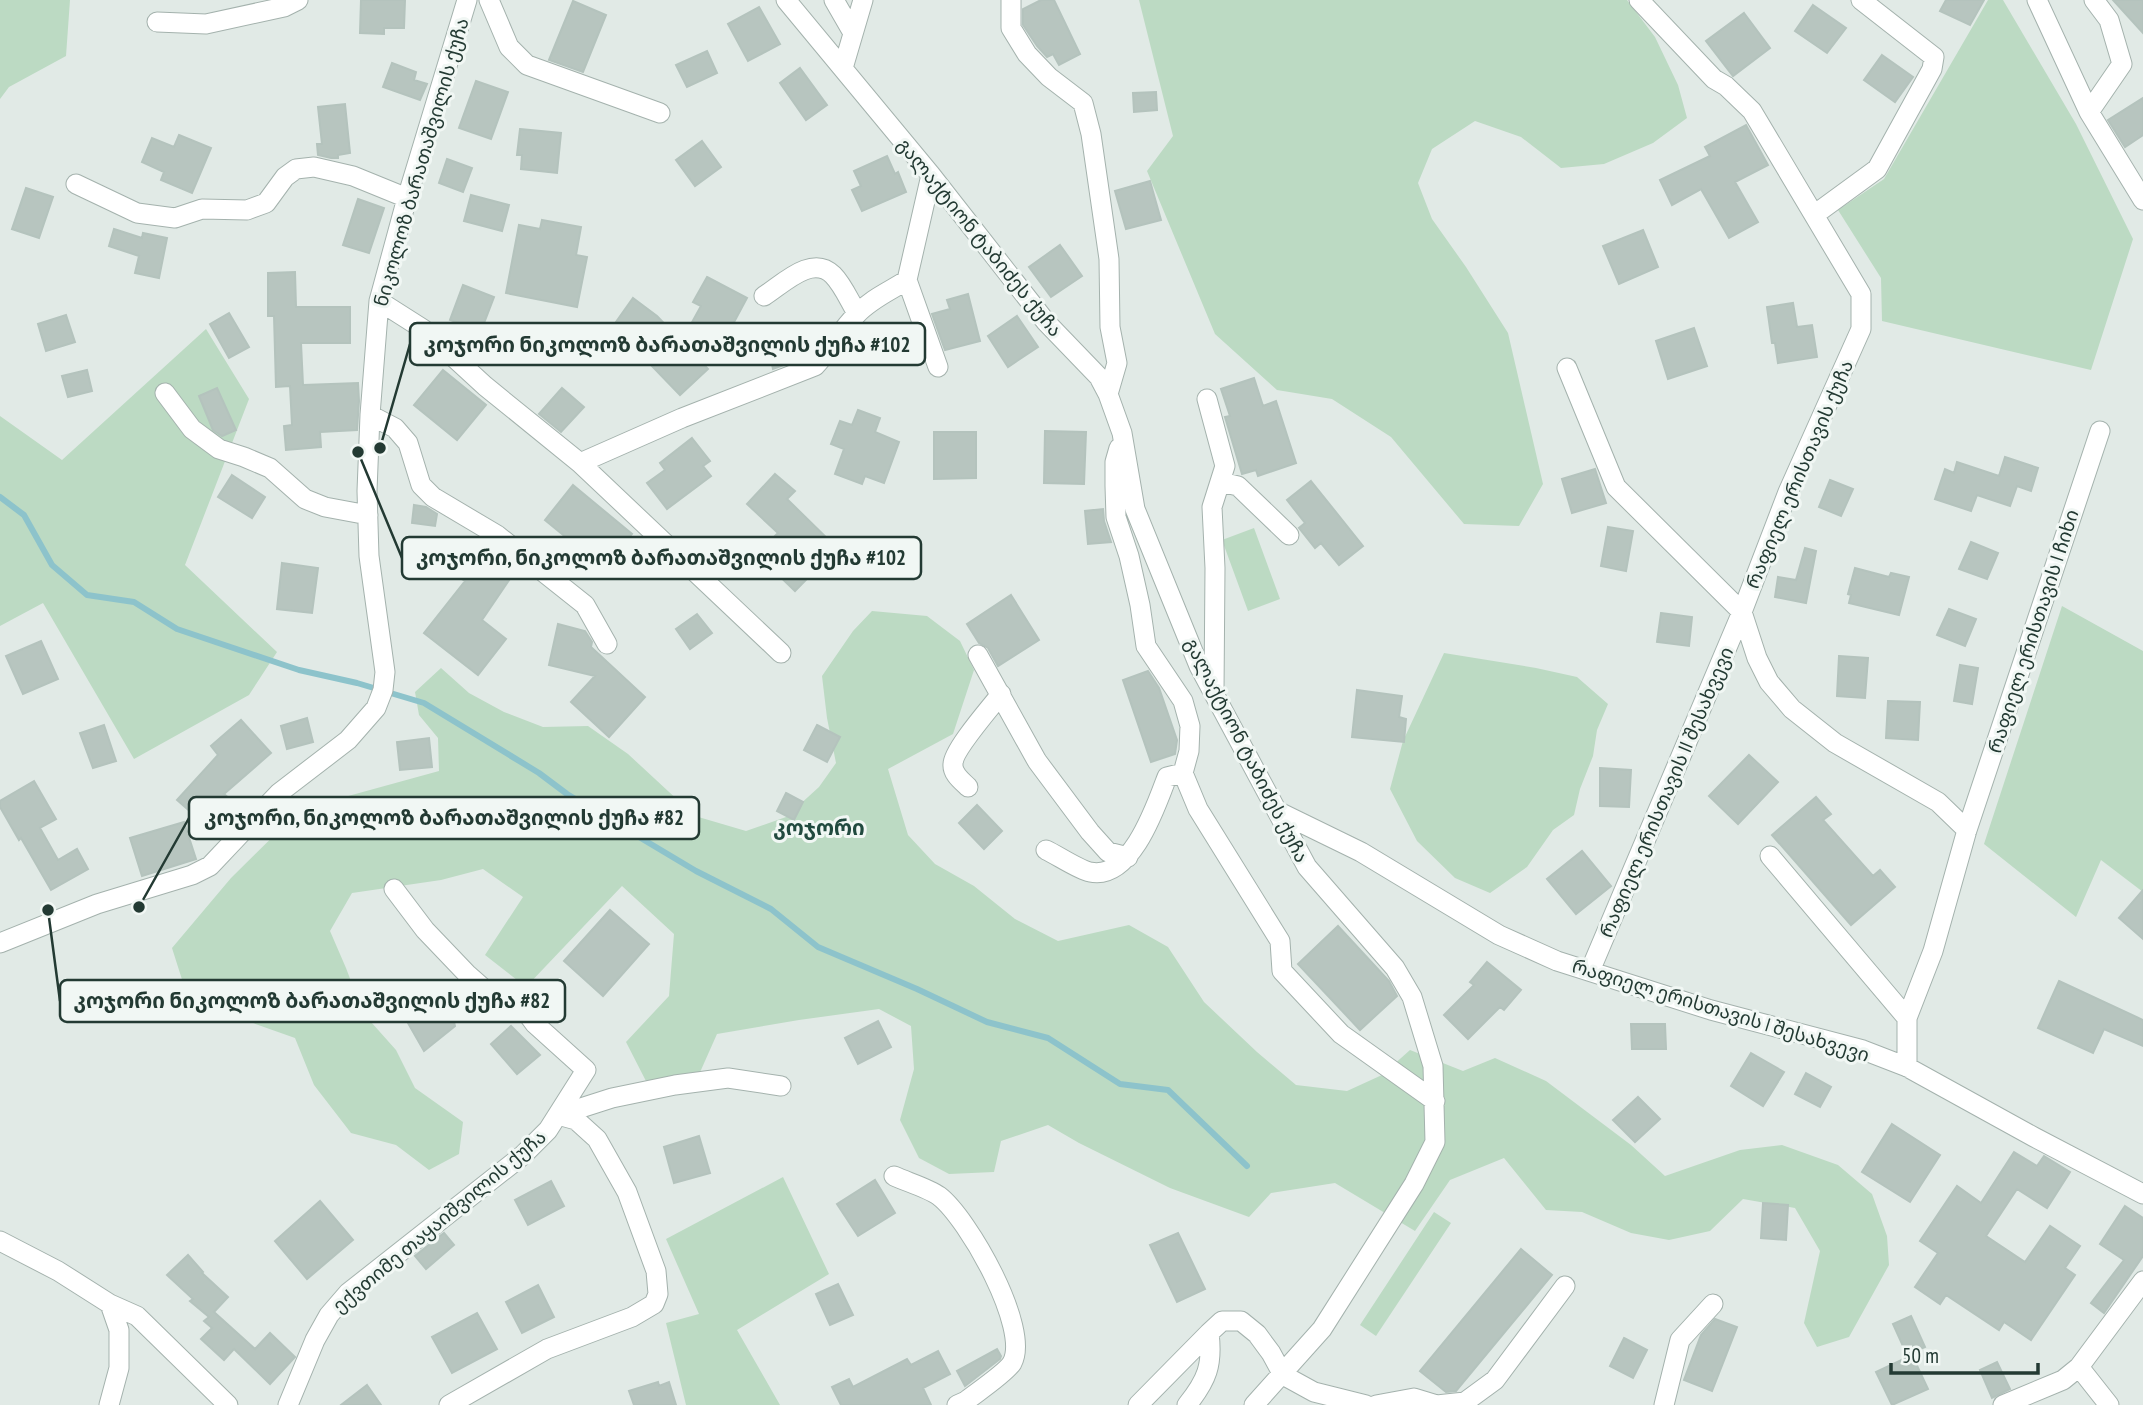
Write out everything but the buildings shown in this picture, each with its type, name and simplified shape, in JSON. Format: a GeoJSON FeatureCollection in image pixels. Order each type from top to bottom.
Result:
{"type":"FeatureCollection","features":[{"type":"Feature","properties":{"kind":"street"},"geometry":{"type":"LineString","coordinates":[[157,22],[206,24],[284,7],[298,0]]}},
{"type":"Feature","properties":{"kind":"street","name":"ნიკოლოზ ბარათაშვილის ქუჩა"},"geometry":{"type":"LineString","coordinates":[[0,943],[97,904],[192,875],[210,866],[279,793],[348,740],[376,708],[383,690],[385,671],[369,556],[368,515],[370,415],[379,301],[467,0]]}},
{"type":"Feature","properties":{"kind":"street"},"geometry":{"type":"LineString","coordinates":[[489,0],[509,47],[527,65],[660,113]]}},
{"type":"Feature","properties":{"kind":"street","name":"გალაქტიონ ტაბიძეს ქუჩა"},"geometry":{"type":"LineString","coordinates":[[786,0],[931,175],[1046,322],[1099,377],[1122,433],[1135,509],[1199,666],[1307,867],[1395,968],[1412,997],[1433,1066],[1435,1142],[1414,1184],[1322,1329],[1254,1405]]}},
{"type":"Feature","properties":{"kind":"street"},"geometry":{"type":"LineString","coordinates":[[834,0],[853,33]]}},
{"type":"Feature","properties":{"kind":"street"},"geometry":{"type":"LineString","coordinates":[[843,68],[863,0]]}},
{"type":"Feature","properties":{"kind":"street"},"geometry":{"type":"LineString","coordinates":[[1011,0],[1011,28],[1027,54],[1049,77],[1083,103],[1091,134],[1109,259],[1110,327],[1117,363],[1108,394]]}},
{"type":"Feature","properties":{"kind":"street","name":"რაფიელ ერისთავის ქუჩა"},"geometry":{"type":"LineString","coordinates":[[1639,0],[1714,79],[1726,86],[1752,111],[1861,293],[1861,329],[1788,492],[1742,612],[1757,658],[1769,682],[1792,709],[1835,743],[1938,802],[1967,830]]}},
{"type":"Feature","properties":{"kind":"street"},"geometry":{"type":"LineString","coordinates":[[1814,215],[1877,169],[1933,69],[1934,57],[1861,0]]}},
{"type":"Feature","properties":{"kind":"street"},"geometry":{"type":"LineString","coordinates":[[2037,0],[2089,112],[2143,200]]}},
{"type":"Feature","properties":{"kind":"street"},"geometry":{"type":"LineString","coordinates":[[2089,112],[2122,64],[2109,20],[2094,0]]}},
{"type":"Feature","properties":{"kind":"street"},"geometry":{"type":"LineString","coordinates":[[76,184],[138,213],[175,218],[202,209],[247,210],[266,203],[285,177],[296,169],[314,167],[353,176],[407,198]]}},
{"type":"Feature","properties":{"kind":"street"},"geometry":{"type":"LineString","coordinates":[[931,175],[907,279],[938,367]]}},
{"type":"Feature","properties":{"kind":"street"},"geometry":{"type":"LineString","coordinates":[[764,296],[810,267],[822,268],[833,275],[857,313]]}},
{"type":"Feature","properties":{"kind":"street"},"geometry":{"type":"LineString","coordinates":[[580,463],[682,418],[815,366],[857,313],[907,279]]}},
{"type":"Feature","properties":{"kind":"street"},"geometry":{"type":"LineString","coordinates":[[379,301],[423,329],[485,386],[580,463],[781,653]]}},
{"type":"Feature","properties":{"kind":"street"},"geometry":{"type":"LineString","coordinates":[[1567,368],[1616,487],[1742,612]]}},
{"type":"Feature","properties":{"kind":"street"},"geometry":{"type":"LineString","coordinates":[[165,393],[192,429],[219,449],[270,468],[305,499],[325,508],[368,515]]}},
{"type":"Feature","properties":{"kind":"street"},"geometry":{"type":"LineString","coordinates":[[1208,399],[1225,466],[1212,507],[1215,568],[1214,692]]}},
{"type":"Feature","properties":{"kind":"street"},"geometry":{"type":"LineString","coordinates":[[370,415],[395,428],[408,443],[422,485],[433,497],[497,535],[585,605],[607,644]]}},
{"type":"Feature","properties":{"kind":"street","name":"რაფიელ ერისთავის I ჩიხი"},"geometry":{"type":"LineString","coordinates":[[1967,830],[2099,431]]}},
{"type":"Feature","properties":{"kind":"street"},"geometry":{"type":"LineString","coordinates":[[1122,433],[1115,462],[1116,517],[1129,556],[1146,646],[1183,701],[1190,726],[1189,751],[1182,773],[1198,809],[1280,941],[1282,971],[1341,1034],[1435,1101]]}},
{"type":"Feature","properties":{"kind":"street"},"geometry":{"type":"LineString","coordinates":[[1221,482],[1238,486],[1289,535]]}},
{"type":"Feature","properties":{"kind":"street","name":"რაფიელ ერისთავის II შესახვევი"},"geometry":{"type":"LineString","coordinates":[[1590,971],[1742,612]]}},
{"type":"Feature","properties":{"kind":"street"},"geometry":{"type":"LineString","coordinates":[[978,655],[1037,761],[1108,852],[1128,857]]}},
{"type":"Feature","properties":{"kind":"street"},"geometry":{"type":"LineString","coordinates":[[968,787],[955,774],[952,765],[967,738],[1001,694]]}},
{"type":"Feature","properties":{"kind":"street"},"geometry":{"type":"LineString","coordinates":[[1046,850],[1091,872],[1114,870],[1128,857],[1152,815],[1167,777],[1182,773]]}},
{"type":"Feature","properties":{"kind":"street","name":"რაფიელ ერისთავის I შესახვევი"},"geometry":{"type":"LineString","coordinates":[[1277,811],[1361,852],[1499,934],[1557,961],[1711,1010],[1863,1050],[1907,1068]]}},
{"type":"Feature","properties":{"kind":"street"},"geometry":{"type":"LineString","coordinates":[[1967,830],[1933,951],[1907,1018],[1907,1068],[2143,1194]]}},
{"type":"Feature","properties":{"kind":"street"},"geometry":{"type":"LineString","coordinates":[[1770,856],[1907,1018]]}},
{"type":"Feature","properties":{"kind":"street","name":"ექვთიმე თაყაიშვილის ქუჩა"},"geometry":{"type":"LineString","coordinates":[[288,1405],[315,1340],[329,1315],[342,1300],[523,1155],[548,1130],[586,1070],[535,1024],[518,1001],[493,997],[468,975],[425,930],[394,889]]}},
{"type":"Feature","properties":{"kind":"street"},"geometry":{"type":"LineString","coordinates":[[558,1115],[612,1098],[728,1078],[781,1086]]}},
{"type":"Feature","properties":{"kind":"street"},"geometry":{"type":"LineString","coordinates":[[449,1405],[547,1349],[632,1317],[654,1304],[658,1294],[656,1271],[627,1192],[597,1139],[576,1119],[558,1115]]}},
{"type":"Feature","properties":{"kind":"street"},"geometry":{"type":"LineString","coordinates":[[894,1176],[938,1196],[971,1233],[994,1273],[1008,1312],[1016,1345],[1012,1364],[964,1404]]}},
{"type":"Feature","properties":{"kind":"street"},"geometry":{"type":"LineString","coordinates":[[0,1241],[58,1271],[110,1304],[137,1316],[228,1405]]}},
{"type":"Feature","properties":{"kind":"street"},"geometry":{"type":"LineString","coordinates":[[2003,1405],[2063,1380],[2079,1367],[2143,1281]]}},
{"type":"Feature","properties":{"kind":"street"},"geometry":{"type":"LineString","coordinates":[[1376,1405],[1414,1398],[1437,1405],[1465,1402],[1495,1380],[1565,1286]]}},
{"type":"Feature","properties":{"kind":"street"},"geometry":{"type":"LineString","coordinates":[[109,1405],[119,1368],[119,1330],[110,1304]]}},
{"type":"Feature","properties":{"kind":"street"},"geometry":{"type":"LineString","coordinates":[[1664,1405],[1680,1340],[1713,1304]]}},
{"type":"Feature","properties":{"kind":"street"},"geometry":{"type":"LineString","coordinates":[[1138,1405],[1222,1321],[1241,1321],[1257,1334],[1283,1375],[1314,1392],[1366,1405]]}},
{"type":"Feature","properties":{"kind":"street"},"geometry":{"type":"LineString","coordinates":[[1187,1405],[1206,1378],[1212,1353],[1209,1333]]}},
{"type":"Feature","properties":{"kind":"street"},"geometry":{"type":"LineString","coordinates":[[2079,1367],[2109,1405]]}},
{"type":"Feature","properties":{"kind":"green space"},"geometry":{"type":"Polygon","coordinates":[[[0,0],[70,0],[66,56],[9,87],[0,99],[0,0]]]}},
{"type":"Feature","properties":{"kind":"green space"},"geometry":{"type":"Polygon","coordinates":[[[1139,0],[1627,0],[1655,37],[1678,85],[1687,118],[1653,143],[1604,164],[1561,168],[1521,137],[1475,121],[1432,149],[1418,183],[1432,219],[1508,333],[1543,484],[1519,526],[1464,524],[1391,437],[1332,399],[1277,390],[1215,334],[1147,171],[1173,136],[1139,0]]]}},
{"type":"Feature","properties":{"kind":"green space"},"geometry":{"type":"Polygon","coordinates":[[[1988,0],[2003,0],[2076,124],[2133,239],[2091,370],[1882,321],[1881,278],[1838,210],[1884,179],[1988,0]]]}},
{"type":"Feature","properties":{"kind":"green space"},"geometry":{"type":"Polygon","coordinates":[[[206,329],[249,399],[185,565],[277,652],[249,695],[134,759],[43,603],[0,626],[0,416],[62,460],[206,329]]]}},
{"type":"Feature","properties":{"kind":"green space"},"geometry":{"type":"Polygon","coordinates":[[[1254,528],[1280,599],[1248,611],[1222,540],[1254,528]]]}},
{"type":"Feature","properties":{"kind":"green space"},"geometry":{"type":"Polygon","coordinates":[[[2062,606],[2143,651],[2143,892],[2101,860],[2076,917],[1984,844],[2062,606]]]}},
{"type":"Feature","properties":{"kind":"green space"},"geometry":{"type":"Polygon","coordinates":[[[872,611],[927,616],[960,641],[974,670],[953,734],[888,769],[908,835],[935,864],[974,886],[1015,919],[1058,941],[1129,925],[1168,947],[1204,1002],[1296,1085],[1347,1091],[1382,1075],[1410,1050],[1463,1071],[1495,1058],[1546,1081],[1631,1145],[1665,1176],[1740,1150],[1782,1145],[1838,1165],[1872,1194],[1887,1236],[1889,1265],[1849,1337],[1817,1347],[1804,1323],[1820,1251],[1795,1208],[1743,1199],[1710,1231],[1669,1240],[1631,1233],[1582,1212],[1546,1210],[1504,1158],[1450,1180],[1415,1231],[1335,1183],[1271,1193],[1249,1217],[1170,1188],[1048,1125],[1001,1141],[994,1172],[949,1174],[919,1158],[900,1120],[914,1069],[911,1026],[879,1009],[717,1034],[697,1079],[648,1085],[626,1042],[669,996],[674,934],[622,886],[526,987],[485,955],[523,897],[483,869],[441,880],[352,893],[330,931],[363,1013],[396,1050],[415,1088],[463,1122],[459,1154],[429,1170],[396,1145],[351,1133],[314,1085],[295,1038],[236,1017],[185,989],[172,948],[231,878],[301,809],[439,771],[438,738],[419,715],[415,692],[441,668],[469,693],[504,712],[543,727],[588,726],[628,754],[695,816],[746,831],[786,817],[819,787],[836,763],[822,676],[853,631],[872,611]]]}},
{"type":"Feature","properties":{"kind":"green space"},"geometry":{"type":"Polygon","coordinates":[[[1444,653],[1577,677],[1608,704],[1597,730],[1593,756],[1580,789],[1574,815],[1553,830],[1527,867],[1490,893],[1455,878],[1417,841],[1390,789],[1403,741],[1444,653]]]}},
{"type":"Feature","properties":{"kind":"green space"},"geometry":{"type":"Polygon","coordinates":[[[783,1177],[829,1274],[737,1330],[780,1405],[686,1405],[666,1323],[699,1314],[666,1239],[783,1177]]]}},
{"type":"Feature","properties":{"kind":"green space"},"geometry":{"type":"Polygon","coordinates":[[[1434,1212],[1451,1223],[1376,1336],[1360,1325],[1434,1212]]]}},
{"type":"Feature","properties":{"kind":"waterway"},"geometry":{"type":"LineString","coordinates":[[0,497],[24,515],[52,565],[87,595],[134,602],[177,629],[299,670],[357,683],[424,703],[539,773],[567,794],[696,871],[771,909],[818,947],[987,1022],[1048,1038],[1120,1084],[1168,1090],[1247,1166]]}},
{"type":"Feature","properties":{"kind":"place","name":"კოჯორი ნიკოლოზ ბარათაშვილის ქუჩა #102"},"geometry":{"type":"Point","coordinates":[380,448]}},
{"type":"Feature","properties":{"kind":"place","name":"კოჯორი, ნიკოლოზ ბარათაშვილის ქუჩა #102"},"geometry":{"type":"Point","coordinates":[358,452]}},
{"type":"Feature","properties":{"kind":"place","name":"კოჯორი, ნიკოლოზ ბარათაშვილის ქუჩა #82"},"geometry":{"type":"Point","coordinates":[139,907]}},
{"type":"Feature","properties":{"kind":"place","name":"კოჯორი ნიკოლოზ ბარათაშვილის ქუჩა #82"},"geometry":{"type":"Point","coordinates":[48,910]}},
{"type":"Feature","properties":{"kind":"district","name":"კოჯორი"},"geometry":{"type":"Point","coordinates":[819,828]}}]}
